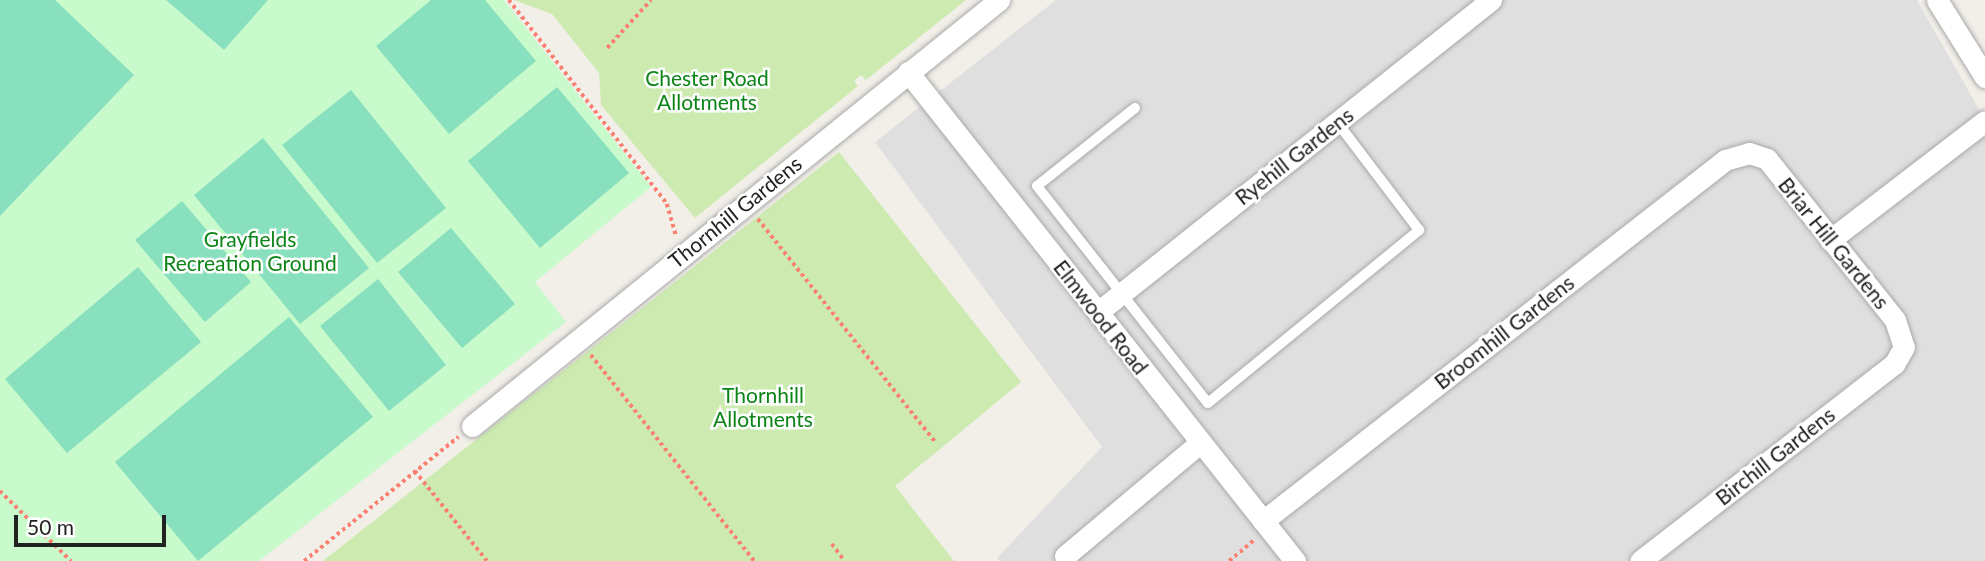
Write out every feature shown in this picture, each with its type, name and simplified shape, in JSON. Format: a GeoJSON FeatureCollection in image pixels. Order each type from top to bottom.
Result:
{"type":"FeatureCollection","features":[{"type":"Feature","properties":{"kind":"street","name":"Thornhill Gardens"},"geometry":{"type":"LineString","coordinates":[[472,426],[999,0]]}},
{"type":"Feature","properties":{"kind":"street","name":"Ryehill Gardens"},"geometry":{"type":"LineString","coordinates":[[1098,312],[1491,0]]}},
{"type":"Feature","properties":{"kind":"street"},"geometry":{"type":"LineString","coordinates":[[1937,0],[1985,77]]}},
{"type":"Feature","properties":{"kind":"street","name":"Elmwood Road"},"geometry":{"type":"LineString","coordinates":[[908,72],[1295,561]]}},
{"type":"Feature","properties":{"kind":"street"},"geometry":{"type":"LineString","coordinates":[[1830,240],[1985,121]]}},
{"type":"Feature","properties":{"kind":"street","name":"Briar Hill Gardens"},"geometry":{"type":"LineString","coordinates":[[1749,153],[1767,159],[1895,320],[1904,346]]}},
{"type":"Feature","properties":{"kind":"street","name":"Broomhill Gardens"},"geometry":{"type":"LineString","coordinates":[[1266,525],[1725,160],[1749,153]]}},
{"type":"Feature","properties":{"kind":"street","name":"Birchill Gardens"},"geometry":{"type":"LineString","coordinates":[[1640,561],[1894,364],[1904,346]]}},
{"type":"Feature","properties":{"kind":"street"},"geometry":{"type":"LineString","coordinates":[[1065,556],[1201,442]]}},
{"type":"Feature","properties":{"kind":"lane"},"geometry":{"type":"LineString","coordinates":[[1135,108],[1037,186],[1119,295],[1208,403],[1419,230],[1337,122]]}},
{"type":"Feature","properties":{"kind":"path"},"geometry":{"type":"LineString","coordinates":[[509,0],[667,204],[674,233],[686,252]]}},
{"type":"Feature","properties":{"kind":"path"},"geometry":{"type":"LineString","coordinates":[[607,48],[652,0]]}},
{"type":"Feature","properties":{"kind":"path"},"geometry":{"type":"LineString","coordinates":[[746,203],[936,443]]}},
{"type":"Feature","properties":{"kind":"path"},"geometry":{"type":"LineString","coordinates":[[579,339],[754,561]]}},
{"type":"Feature","properties":{"kind":"path"},"geometry":{"type":"LineString","coordinates":[[304,561],[472,426]]}},
{"type":"Feature","properties":{"kind":"path"},"geometry":{"type":"LineString","coordinates":[[415,471],[487,561]]}},
{"type":"Feature","properties":{"kind":"path"},"geometry":{"type":"LineString","coordinates":[[0,491],[71,561]]}},
{"type":"Feature","properties":{"kind":"path"},"geometry":{"type":"LineString","coordinates":[[1229,561],[1266,525]]}},
{"type":"Feature","properties":{"kind":"path"},"geometry":{"type":"LineString","coordinates":[[832,544],[845,561]]}},
{"type":"Feature","properties":{"kind":"shaded area"},"geometry":{"type":"Polygon","coordinates":[[[1056,0],[1917,0],[1985,120],[1985,561],[1000,561],[997,558],[1102,447],[875,142],[1056,0]]]}},
{"type":"Feature","properties":{"kind":"green space","name":"Grayfields Recreation Ground"},"geometry":{"type":"Polygon","coordinates":[[[0,0],[504,0],[651,187],[535,282],[566,322],[259,561],[0,561],[0,0]]]}},
{"type":"Feature","properties":{"kind":"green space"},"geometry":{"type":"Polygon","coordinates":[[[0,0],[55,0],[134,75],[0,216],[0,0]]]}},
{"type":"Feature","properties":{"kind":"green space"},"geometry":{"type":"Polygon","coordinates":[[[166,0],[268,0],[224,50],[166,0]]]}},
{"type":"Feature","properties":{"kind":"green space"},"geometry":{"type":"Polygon","coordinates":[[[431,0],[485,0],[536,61],[449,134],[376,46],[431,0]]]}},
{"type":"Feature","properties":{"kind":"green space","name":"Chester Road Allotments"},"geometry":{"type":"Polygon","coordinates":[[[514,0],[966,0],[866,80],[861,75],[854,81],[858,86],[695,218],[601,105],[599,73],[552,14],[514,0]]]}},
{"type":"Feature","properties":{"kind":"green space"},"geometry":{"type":"Polygon","coordinates":[[[557,87],[629,173],[540,248],[468,161],[557,87]]]}},
{"type":"Feature","properties":{"kind":"green space"},"geometry":{"type":"Polygon","coordinates":[[[351,90],[446,208],[377,263],[282,145],[351,90]]]}},
{"type":"Feature","properties":{"kind":"green space"},"geometry":{"type":"Polygon","coordinates":[[[263,138],[369,268],[300,324],[194,195],[263,138]]]}},
{"type":"Feature","properties":{"kind":"green space","name":"Thornhill Allotments"},"geometry":{"type":"Polygon","coordinates":[[[839,152],[1021,382],[895,486],[954,561],[323,561],[839,152]]]}},
{"type":"Feature","properties":{"kind":"green space"},"geometry":{"type":"Polygon","coordinates":[[[182,201],[251,282],[205,322],[135,240],[182,201]]]}},
{"type":"Feature","properties":{"kind":"green space"},"geometry":{"type":"Polygon","coordinates":[[[451,228],[515,304],[462,348],[398,272],[451,228]]]}},
{"type":"Feature","properties":{"kind":"green space"},"geometry":{"type":"Polygon","coordinates":[[[138,267],[201,342],[67,453],[5,379],[138,267]]]}},
{"type":"Feature","properties":{"kind":"green space"},"geometry":{"type":"Polygon","coordinates":[[[378,279],[446,365],[389,411],[320,326],[378,279]]]}},
{"type":"Feature","properties":{"kind":"green space"},"geometry":{"type":"Polygon","coordinates":[[[289,317],[373,417],[198,561],[115,462],[289,317]]]}}]}
